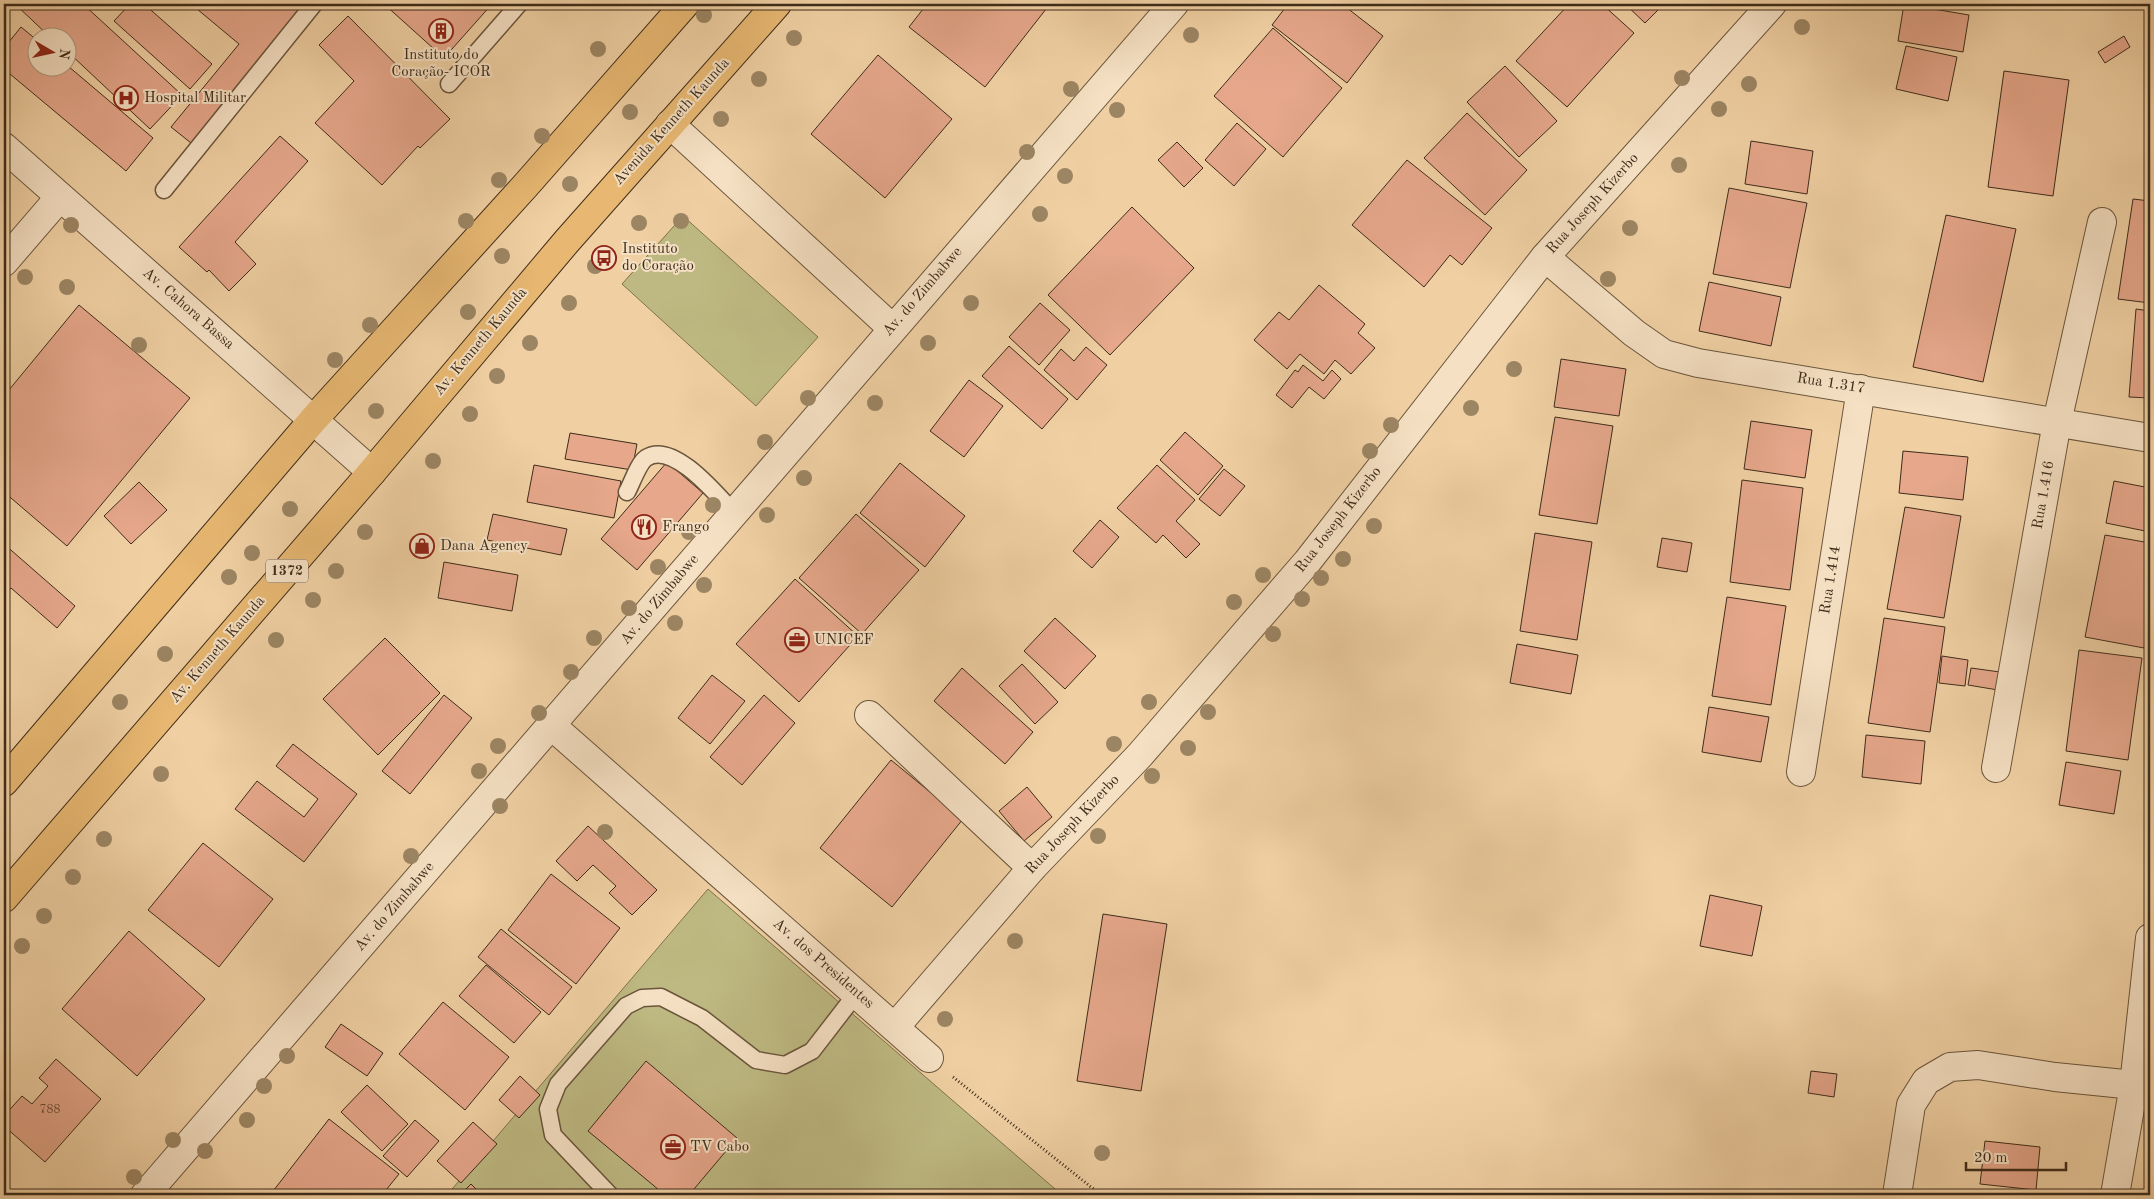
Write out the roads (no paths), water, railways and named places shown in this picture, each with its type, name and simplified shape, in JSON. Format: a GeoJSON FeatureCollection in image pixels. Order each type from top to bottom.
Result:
{"type":"FeatureCollection","features":[{"type":"Feature","properties":{"kind":"main road"},"geometry":{"type":"LineString","coordinates":[[4,782],[314,420],[526,185],[685,4]]}},
{"type":"Feature","properties":{"kind":"main road","name":"Avenida Kenneth Kaunda"},"geometry":{"type":"LineString","coordinates":[[567,241],[777,4]]}},
{"type":"Feature","properties":{"kind":"main road","name":"Av. Kenneth Kaunda"},"geometry":{"type":"LineString","coordinates":[[4,898],[372,472],[567,241]]}},
{"type":"Feature","properties":{"kind":"street","name":"Av. do Zimbabwe"},"geometry":{"type":"LineString","coordinates":[[145,1195],[552,726],[892,328],[1174,4]]}},
{"type":"Feature","properties":{"kind":"street","name":"Rua Joseph Kizerbo"},"geometry":{"type":"LineString","coordinates":[[895,1027],[1032,868],[1140,755],[1307,562],[1545,257],[1772,4]]}},
{"type":"Feature","properties":{"kind":"street"},"geometry":{"type":"LineString","coordinates":[[670,124],[892,328]]}},
{"type":"Feature","properties":{"kind":"street","name":"Av. Cahora Bassa"},"geometry":{"type":"LineString","coordinates":[[4,147],[372,472]]}},
{"type":"Feature","properties":{"kind":"street"},"geometry":{"type":"LineString","coordinates":[[4,262],[60,197]]}},
{"type":"Feature","properties":{"kind":"street","name":"Rua 1.416"},"geometry":{"type":"LineString","coordinates":[[1996,768],[2057,422],[2102,222]]}},
{"type":"Feature","properties":{"kind":"street","name":"Rua 1.317"},"geometry":{"type":"LineString","coordinates":[[1545,257],[1634,333],[1664,354],[1698,363],[2150,438]]}},
{"type":"Feature","properties":{"kind":"street","name":"Rua 1.414"},"geometry":{"type":"LineString","coordinates":[[1801,772],[1861,389]]}},
{"type":"Feature","properties":{"kind":"street"},"geometry":{"type":"LineString","coordinates":[[869,715],[1032,868]]}},
{"type":"Feature","properties":{"kind":"street","name":"Av. dos Presidentes"},"geometry":{"type":"LineString","coordinates":[[552,726],[929,1058]]}},
{"type":"Feature","properties":{"kind":"street"},"geometry":{"type":"LineString","coordinates":[[2115,1195],[2142,1086],[2150,938]]}},
{"type":"Feature","properties":{"kind":"street"},"geometry":{"type":"LineString","coordinates":[[1897,1195],[1911,1106],[1926,1081],[1950,1067],[1978,1065],[2055,1077],[2142,1086]]}},
{"type":"Feature","properties":{"kind":"lane"},"geometry":{"type":"LineString","coordinates":[[164,190],[314,4]]}},
{"type":"Feature","properties":{"kind":"lane"},"geometry":{"type":"LineString","coordinates":[[449,84],[519,4]]}},
{"type":"Feature","properties":{"kind":"lane"},"geometry":{"type":"LineString","coordinates":[[627,492],[645,459],[656,454],[671,458],[700,475],[734,513]]}},
{"type":"Feature","properties":{"kind":"lane"},"geometry":{"type":"LineString","coordinates":[[610,1195],[553,1135],[548,1110],[558,1084],[626,1006],[642,998],[661,997],[702,1018],[756,1060],[785,1065],[812,1051],[856,994]]}},
{"type":"Feature","properties":{"kind":"place","name":"Instituto do Coração- ICOR"},"geometry":{"type":"Point","coordinates":[441,31]}},
{"type":"Feature","properties":{"kind":"place","name":"Hospital Militar"},"geometry":{"type":"Point","coordinates":[126,98]}},
{"type":"Feature","properties":{"kind":"place","name":"Instituto do Coração"},"geometry":{"type":"Point","coordinates":[604,258]}},
{"type":"Feature","properties":{"kind":"place","name":"Frango"},"geometry":{"type":"Point","coordinates":[644,527]}},
{"type":"Feature","properties":{"kind":"place","name":"Dana Agency"},"geometry":{"type":"Point","coordinates":[422,546]}},
{"type":"Feature","properties":{"kind":"place","name":"UNICEF"},"geometry":{"type":"Point","coordinates":[797,640]}},
{"type":"Feature","properties":{"kind":"place","name":"TV Cabo"},"geometry":{"type":"Point","coordinates":[673,1147]}}]}
